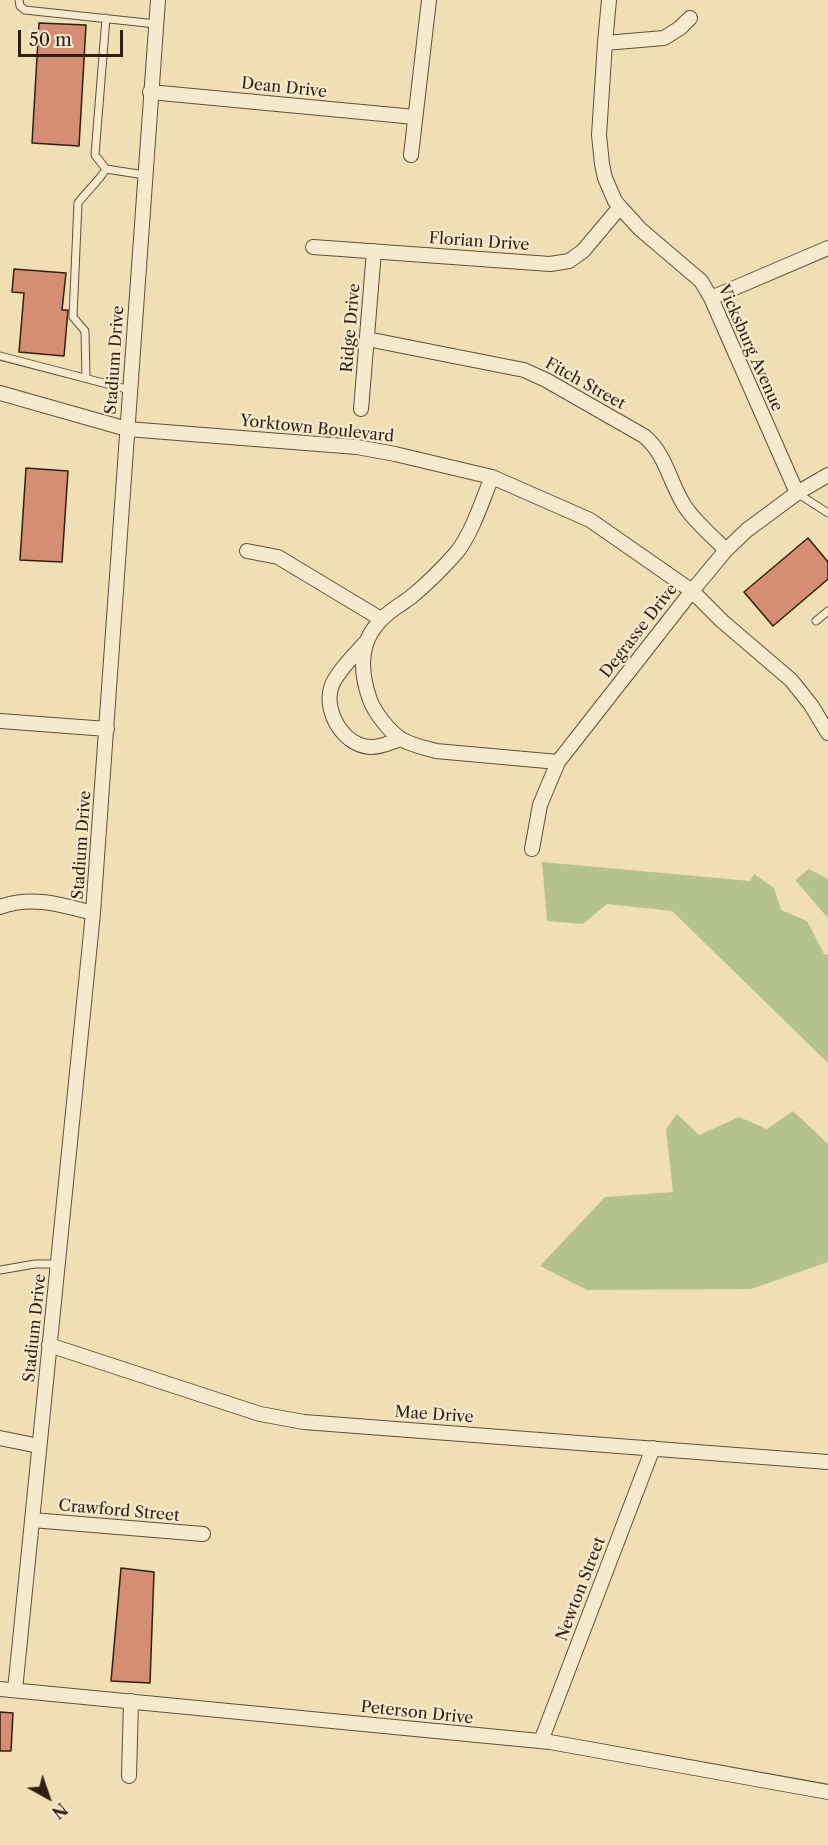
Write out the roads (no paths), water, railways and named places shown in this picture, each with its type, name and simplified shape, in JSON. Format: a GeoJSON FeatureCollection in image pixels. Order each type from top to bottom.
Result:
{"type":"FeatureCollection","features":[{"type":"Feature","properties":{"kind":"street","name":"Stadium Drive"},"geometry":{"type":"LineString","coordinates":[[15,1690],[93,913],[158,0]]}},
{"type":"Feature","properties":{"kind":"street"},"geometry":{"type":"LineString","coordinates":[[411,155],[429,0]]}},
{"type":"Feature","properties":{"kind":"street","name":"Vicksburg Avenue"},"geometry":{"type":"LineString","coordinates":[[609,0],[604,43],[599,135],[602,164],[610,192],[640,229],[701,280],[797,493]]}},
{"type":"Feature","properties":{"kind":"street"},"geometry":{"type":"LineString","coordinates":[[604,43],[664,38],[680,28],[690,18]]}},
{"type":"Feature","properties":{"kind":"street","name":"Dean Drive"},"geometry":{"type":"LineString","coordinates":[[150,92],[415,117]]}},
{"type":"Feature","properties":{"kind":"street","name":"Florian Drive"},"geometry":{"type":"LineString","coordinates":[[313,247],[550,264],[569,261],[583,251],[620,207]]}},
{"type":"Feature","properties":{"kind":"street"},"geometry":{"type":"LineString","coordinates":[[711,298],[828,248]]}},
{"type":"Feature","properties":{"kind":"street","name":"Ridge Drive"},"geometry":{"type":"LineString","coordinates":[[361,409],[374,251]]}},
{"type":"Feature","properties":{"kind":"street","name":"Fitch Street"},"geometry":{"type":"LineString","coordinates":[[367,339],[524,370],[546,380],[644,436],[654,444],[662,456],[686,509],[726,550]]}},
{"type":"Feature","properties":{"kind":"street","name":"Yorktown Boulevard"},"geometry":{"type":"LineString","coordinates":[[0,393],[127,429],[357,447],[492,477],[590,520],[692,591],[722,621],[790,680],[811,705],[828,733]]}},
{"type":"Feature","properties":{"kind":"street","name":"Degrasse Drive"},"geometry":{"type":"LineString","coordinates":[[532,849],[540,805],[558,762],[692,591],[726,550],[747,530],[797,493],[828,475]]}},
{"type":"Feature","properties":{"kind":"street"},"geometry":{"type":"LineString","coordinates":[[401,739],[381,746],[369,747],[357,744],[347,737],[337,726],[330,710],[331,687],[381,619],[439,573],[459,549],[492,477]]}},
{"type":"Feature","properties":{"kind":"street"},"geometry":{"type":"LineString","coordinates":[[247,551],[278,557],[381,619]]}},
{"type":"Feature","properties":{"kind":"street"},"geometry":{"type":"LineString","coordinates":[[367,641],[362,660],[363,681],[372,705],[388,727],[401,739],[436,751],[558,762]]}},
{"type":"Feature","properties":{"kind":"street"},"geometry":{"type":"LineString","coordinates":[[0,721],[107,729]]}},
{"type":"Feature","properties":{"kind":"street"},"geometry":{"type":"LineString","coordinates":[[0,907],[13,902],[39,900],[93,913]]}},
{"type":"Feature","properties":{"kind":"street","name":"Mae Drive"},"geometry":{"type":"LineString","coordinates":[[49,1344],[261,1414],[304,1422],[828,1462]]}},
{"type":"Feature","properties":{"kind":"street"},"geometry":{"type":"LineString","coordinates":[[0,1438],[39,1446]]}},
{"type":"Feature","properties":{"kind":"street","name":"Newton Street"},"geometry":{"type":"LineString","coordinates":[[541,1741],[653,1448]]}},
{"type":"Feature","properties":{"kind":"street","name":"Crawford Street"},"geometry":{"type":"LineString","coordinates":[[32,1520],[203,1534]]}},
{"type":"Feature","properties":{"kind":"street","name":"Peterson Drive"},"geometry":{"type":"LineString","coordinates":[[0,1689],[541,1741],[828,1792]]}},
{"type":"Feature","properties":{"kind":"street"},"geometry":{"type":"LineString","coordinates":[[129,1776],[131,1701]]}},
{"type":"Feature","properties":{"kind":"lane"},"geometry":{"type":"LineString","coordinates":[[19,0],[20,6],[25,10],[156,24]]}},
{"type":"Feature","properties":{"kind":"lane"},"geometry":{"type":"LineString","coordinates":[[106,18],[95,155],[106,169],[145,174]]}},
{"type":"Feature","properties":{"kind":"lane"},"geometry":{"type":"LineString","coordinates":[[86,378],[85,331],[73,317],[78,203],[98,183],[106,169]]}},
{"type":"Feature","properties":{"kind":"lane"},"geometry":{"type":"LineString","coordinates":[[0,356],[130,390]]}},
{"type":"Feature","properties":{"kind":"lane"},"geometry":{"type":"LineString","coordinates":[[797,493],[828,513]]}},
{"type":"Feature","properties":{"kind":"lane"},"geometry":{"type":"LineString","coordinates":[[816,621],[828,611]]}},
{"type":"Feature","properties":{"kind":"lane"},"geometry":{"type":"LineString","coordinates":[[0,1270],[35,1264],[58,1264]]}}]}
